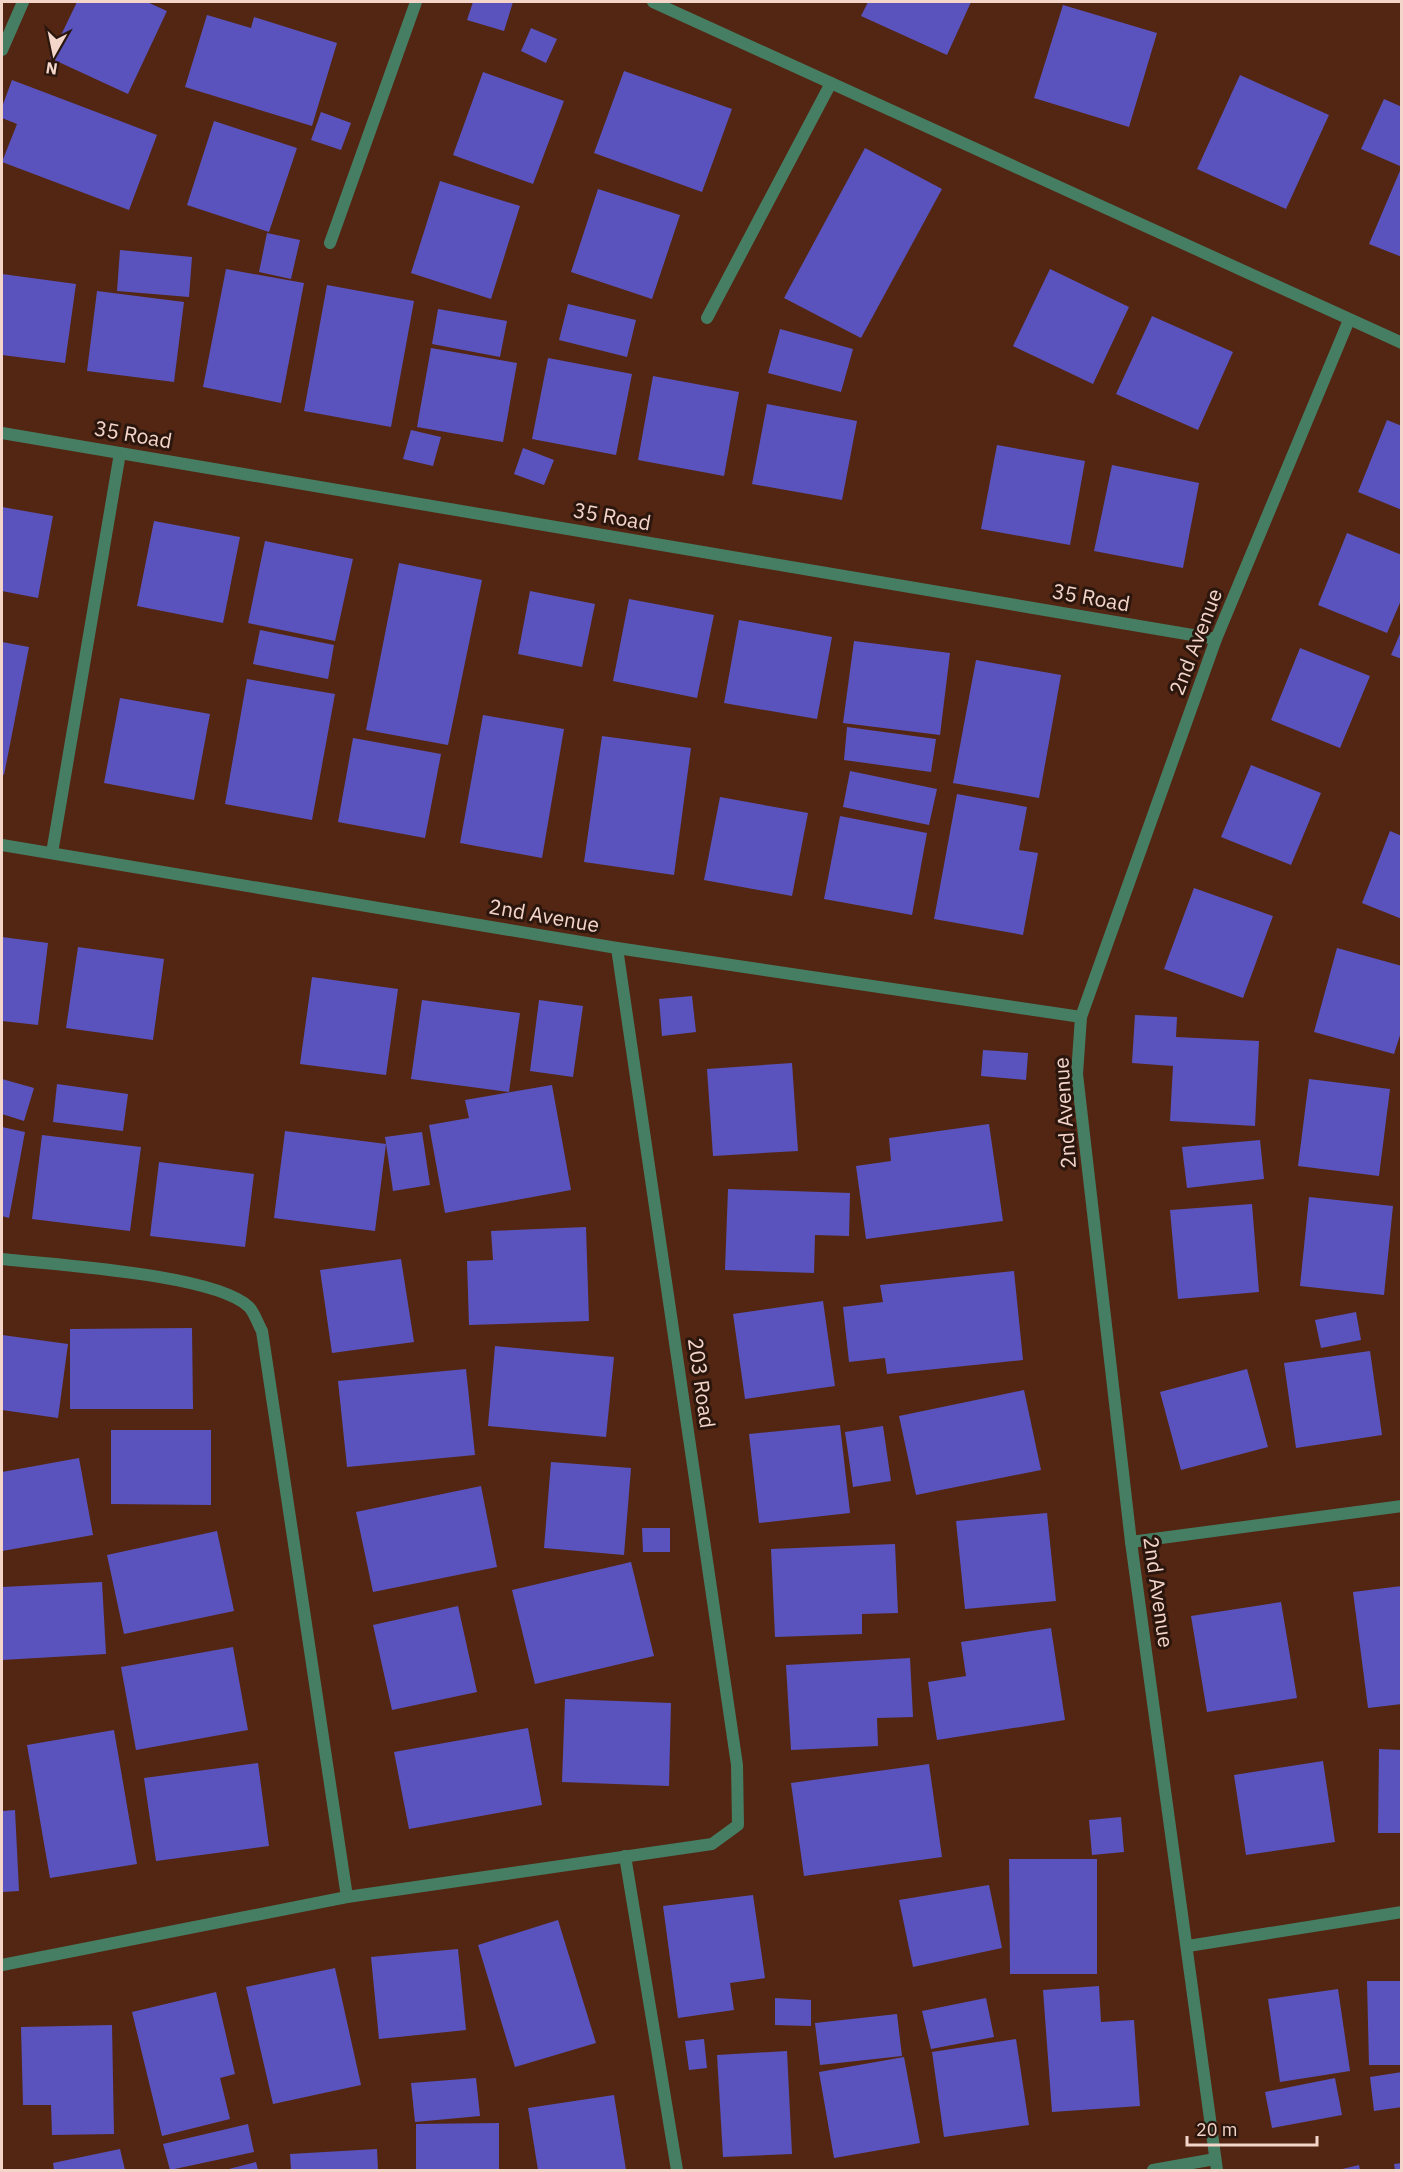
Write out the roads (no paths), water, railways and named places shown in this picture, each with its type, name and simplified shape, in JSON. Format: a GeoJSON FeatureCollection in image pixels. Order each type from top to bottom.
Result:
{"type":"FeatureCollection","features":[{"type":"Feature","properties":{"kind":"street"},"geometry":{"type":"LineString","coordinates":[[2,50],[23,2]]}},
{"type":"Feature","properties":{"kind":"street"},"geometry":{"type":"LineString","coordinates":[[330,243],[416,2]]}},
{"type":"Feature","properties":{"kind":"street"},"geometry":{"type":"LineString","coordinates":[[653,2],[1401,343]]}},
{"type":"Feature","properties":{"kind":"street"},"geometry":{"type":"LineString","coordinates":[[707,318],[831,83]]}},
{"type":"Feature","properties":{"kind":"street","name":"2nd Avenue"},"geometry":{"type":"LineString","coordinates":[[1216,2165],[1188,1946],[1131,1542],[1077,1074],[1081,1017],[1216,639],[1349,320]]}},
{"type":"Feature","properties":{"kind":"street","name":"35 Road"},"geometry":{"type":"LineString","coordinates":[[2,433],[1216,639]]}},
{"type":"Feature","properties":{"kind":"street"},"geometry":{"type":"LineString","coordinates":[[52,853],[120,453]]}},
{"type":"Feature","properties":{"kind":"street","name":"2nd Avenue"},"geometry":{"type":"LineString","coordinates":[[2,845],[617,948],[1081,1017]]}},
{"type":"Feature","properties":{"kind":"street","name":"203 Road"},"geometry":{"type":"LineString","coordinates":[[617,948],[737,1765],[738,1825],[712,1844],[625,1856]]}},
{"type":"Feature","properties":{"kind":"street"},"geometry":{"type":"LineString","coordinates":[[2,1258],[190,1282],[224,1292],[249,1307],[262,1331],[347,1897]]}},
{"type":"Feature","properties":{"kind":"street"},"geometry":{"type":"LineString","coordinates":[[1131,1542],[1401,1506]]}},
{"type":"Feature","properties":{"kind":"street"},"geometry":{"type":"LineString","coordinates":[[2,1965],[347,1897],[625,1856],[677,2170]]}},
{"type":"Feature","properties":{"kind":"street"},"geometry":{"type":"LineString","coordinates":[[1188,1946],[1401,1912]]}},
{"type":"Feature","properties":{"kind":"street"},"geometry":{"type":"LineString","coordinates":[[1153,2170],[1216,2165]]}}]}
